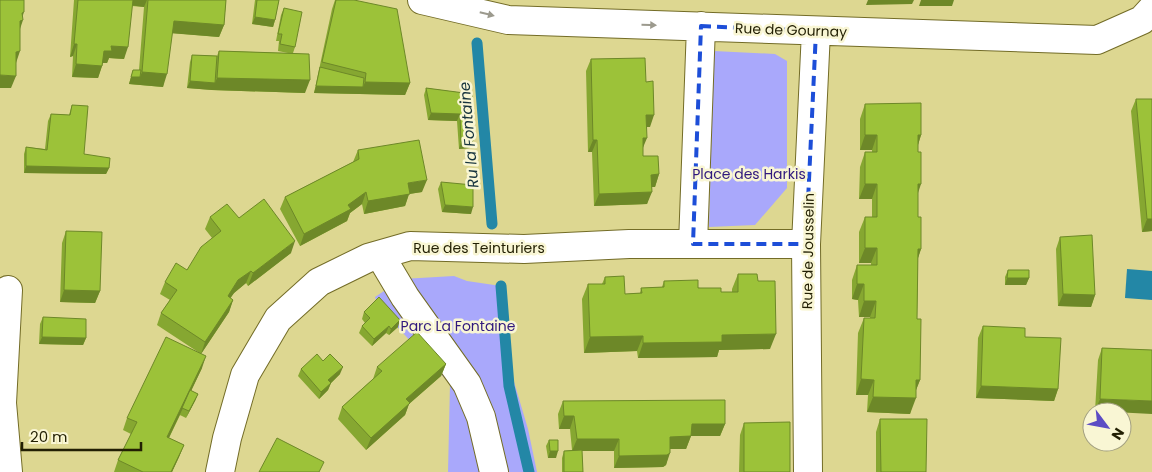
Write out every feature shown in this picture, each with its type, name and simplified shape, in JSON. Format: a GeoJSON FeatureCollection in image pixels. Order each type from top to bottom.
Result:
{"type":"FeatureCollection","features":[{"type":"Feature","properties":{"kind":"street","name":"Rue de Gournay"},"geometry":{"type":"LineString","coordinates":[[422,0],[508,20],[1097,40],[1142,20],[1152,9]]}},
{"type":"Feature","properties":{"kind":"street"},"geometry":{"type":"LineString","coordinates":[[693,244],[701,26]]}},
{"type":"Feature","properties":{"kind":"street","name":"Rue de Jousselin"},"geometry":{"type":"LineString","coordinates":[[808,472],[806,244],[816,31]]}},
{"type":"Feature","properties":{"kind":"street","name":"Rue des Teinturiers"},"geometry":{"type":"LineString","coordinates":[[220,472],[227,438],[245,375],[278,319],[319,282],[368,258],[410,246],[509,249],[693,244],[806,244]]}},
{"type":"Feature","properties":{"kind":"street"},"geometry":{"type":"LineString","coordinates":[[380,255],[405,297],[467,384],[481,417],[494,472]]}},
{"type":"Feature","properties":{"kind":"street"},"geometry":{"type":"LineString","coordinates":[[8,290],[1,402],[8,472]]}},
{"type":"Feature","properties":{"kind":"highlighted area"},"geometry":{"type":"Polygon","coordinates":[[[701,26],[816,31],[806,244],[693,244],[701,26]]]}},
{"type":"Feature","properties":{"kind":"green space","name":"Place des Harkis"},"geometry":{"type":"Polygon","coordinates":[[[714,51],[775,54],[787,61],[787,188],[755,225],[709,227],[714,51]]]}},
{"type":"Feature","properties":{"kind":"green space","name":"Parc La Fontaine"},"geometry":{"type":"Polygon","coordinates":[[[454,276],[467,281],[501,286],[509,365],[528,429],[537,472],[448,472],[450,384],[378,306],[375,297],[402,279],[454,276]]]}},
{"type":"Feature","properties":{"kind":"shaded area"},"geometry":{"type":"Polygon","coordinates":[[[1127,269],[1152,271],[1152,300],[1125,298],[1127,269]]]}},
{"type":"Feature","properties":{"kind":"building"},"geometry":{"type":"Polygon","coordinates":[[[0,0],[24,0],[23,20],[20,21],[20,51],[16,52],[16,76],[0,75],[0,0]]]}},
{"type":"Feature","properties":{"kind":"building"},"geometry":{"type":"Polygon","coordinates":[[[78,0],[133,0],[128,47],[111,46],[112,51],[104,51],[102,66],[76,64],[77,44],[74,44],[78,0]]]}},
{"type":"Feature","properties":{"kind":"building"},"geometry":{"type":"Polygon","coordinates":[[[148,0],[226,0],[224,25],[174,21],[167,74],[142,72],[148,0]]]}},
{"type":"Feature","properties":{"kind":"building"},"geometry":{"type":"Polygon","coordinates":[[[257,0],[279,0],[275,20],[255,17],[257,0]]]}},
{"type":"Feature","properties":{"kind":"building"},"geometry":{"type":"Polygon","coordinates":[[[336,0],[354,0],[397,9],[410,83],[365,82],[366,73],[322,62],[336,0]]]}},
{"type":"Feature","properties":{"kind":"building"},"geometry":{"type":"Polygon","coordinates":[[[284,8],[302,12],[295,47],[280,44],[282,34],[278,34],[284,8]]]}},
{"type":"Feature","properties":{"kind":"building"},"geometry":{"type":"Polygon","coordinates":[[[219,51],[309,54],[310,80],[217,78],[219,51]]]}},
{"type":"Feature","properties":{"kind":"building"},"geometry":{"type":"Polygon","coordinates":[[[192,55],[217,56],[215,83],[190,81],[192,55]]]}},
{"type":"Feature","properties":{"kind":"building"},"geometry":{"type":"Polygon","coordinates":[[[645,58],[646,82],[653,81],[654,115],[646,115],[647,138],[643,138],[643,156],[658,156],[659,174],[651,175],[652,192],[599,194],[597,140],[593,140],[591,59],[645,58]]]}},
{"type":"Feature","properties":{"kind":"building"},"geometry":{"type":"Polygon","coordinates":[[[320,67],[364,78],[363,87],[316,86],[320,67]]]}},
{"type":"Feature","properties":{"kind":"building"},"geometry":{"type":"Polygon","coordinates":[[[133,70],[141,70],[140,77],[131,77],[133,70]]]}},
{"type":"Feature","properties":{"kind":"building"},"geometry":{"type":"Polygon","coordinates":[[[426,88],[472,94],[473,141],[461,142],[460,114],[431,113],[426,88]]]}},
{"type":"Feature","properties":{"kind":"building"},"geometry":{"type":"Polygon","coordinates":[[[1136,99],[1152,99],[1152,219],[1147,219],[1136,99]]]}},
{"type":"Feature","properties":{"kind":"building"},"geometry":{"type":"Polygon","coordinates":[[[921,103],[921,135],[918,135],[918,152],[921,152],[921,184],[918,184],[918,217],[921,217],[921,249],[918,249],[917,319],[921,319],[920,380],[916,380],[916,398],[873,397],[874,380],[861,379],[864,318],[875,318],[876,301],[864,301],[864,284],[857,284],[857,265],[877,265],[877,248],[865,248],[865,217],[877,217],[877,184],[865,184],[865,152],[877,152],[877,135],[865,135],[865,104],[921,103]]]}},
{"type":"Feature","properties":{"kind":"building"},"geometry":{"type":"Polygon","coordinates":[[[72,105],[88,106],[84,154],[110,158],[109,168],[26,166],[26,147],[47,150],[51,114],[70,115],[72,105]]]}},
{"type":"Feature","properties":{"kind":"building"},"geometry":{"type":"Polygon","coordinates":[[[419,140],[427,180],[408,183],[410,194],[368,201],[366,192],[348,205],[351,209],[304,234],[285,197],[359,159],[358,150],[419,140]]]}},
{"type":"Feature","properties":{"kind":"building"},"geometry":{"type":"Polygon","coordinates":[[[441,182],[473,185],[473,207],[445,205],[441,182]]]}},
{"type":"Feature","properties":{"kind":"building"},"geometry":{"type":"Polygon","coordinates":[[[264,199],[295,241],[253,273],[251,271],[238,280],[228,296],[233,300],[205,342],[161,313],[177,290],[165,282],[176,263],[187,270],[201,247],[221,231],[210,217],[227,204],[239,218],[264,199]]]}},
{"type":"Feature","properties":{"kind":"building"},"geometry":{"type":"Polygon","coordinates":[[[66,231],[102,232],[100,291],[64,290],[66,231]]]}},
{"type":"Feature","properties":{"kind":"building"},"geometry":{"type":"Polygon","coordinates":[[[1092,235],[1095,295],[1063,294],[1060,237],[1092,235]]]}},
{"type":"Feature","properties":{"kind":"building"},"geometry":{"type":"Polygon","coordinates":[[[1008,270],[1029,270],[1029,278],[1007,278],[1008,270]]]}},
{"type":"Feature","properties":{"kind":"building"},"geometry":{"type":"Polygon","coordinates":[[[738,274],[757,274],[758,281],[775,281],[776,334],[722,335],[722,342],[643,343],[643,336],[590,337],[588,284],[605,284],[605,277],[624,276],[625,294],[642,293],[641,288],[664,287],[664,281],[698,280],[698,288],[721,288],[721,292],[738,292],[738,274]]]}},
{"type":"Feature","properties":{"kind":"building"},"geometry":{"type":"Polygon","coordinates":[[[379,297],[400,320],[391,329],[389,326],[374,339],[362,326],[370,318],[364,312],[379,297]]]}},
{"type":"Feature","properties":{"kind":"building"},"geometry":{"type":"Polygon","coordinates":[[[43,317],[86,319],[86,338],[42,337],[43,317]]]}},
{"type":"Feature","properties":{"kind":"building"},"geometry":{"type":"Polygon","coordinates":[[[983,326],[1025,328],[1025,337],[1061,338],[1058,389],[981,386],[983,326]]]}},
{"type":"Feature","properties":{"kind":"building"},"geometry":{"type":"Polygon","coordinates":[[[417,332],[446,364],[406,399],[410,403],[371,438],[342,407],[382,371],[377,367],[417,332]]]}},
{"type":"Feature","properties":{"kind":"building"},"geometry":{"type":"Polygon","coordinates":[[[166,337],[206,356],[167,437],[184,445],[171,472],[143,472],[118,460],[137,422],[127,418],[166,337]]]}},
{"type":"Feature","properties":{"kind":"building"},"geometry":{"type":"Polygon","coordinates":[[[1102,348],[1152,350],[1152,401],[1100,399],[1102,348]]]}},
{"type":"Feature","properties":{"kind":"building"},"geometry":{"type":"Polygon","coordinates":[[[317,354],[323,361],[330,354],[343,367],[328,380],[331,383],[321,392],[301,369],[317,354]]]}},
{"type":"Feature","properties":{"kind":"building"},"geometry":{"type":"Polygon","coordinates":[[[190,390],[198,394],[189,411],[182,408],[190,390]]]}},
{"type":"Feature","properties":{"kind":"building"},"geometry":{"type":"Polygon","coordinates":[[[725,400],[725,424],[692,424],[691,436],[670,437],[670,453],[667,455],[619,456],[619,439],[577,439],[574,416],[564,416],[563,401],[725,400]]]}},
{"type":"Feature","properties":{"kind":"building"},"geometry":{"type":"Polygon","coordinates":[[[880,419],[927,419],[926,472],[881,472],[880,419]]]}},
{"type":"Feature","properties":{"kind":"building"},"geometry":{"type":"Polygon","coordinates":[[[790,422],[790,472],[744,472],[744,423],[790,422]]]}},
{"type":"Feature","properties":{"kind":"building"},"geometry":{"type":"Polygon","coordinates":[[[277,438],[324,462],[319,472],[259,472],[277,438]]]}},
{"type":"Feature","properties":{"kind":"building"},"geometry":{"type":"Polygon","coordinates":[[[549,440],[558,440],[558,451],[550,451],[549,440]]]}},
{"type":"Feature","properties":{"kind":"building"},"geometry":{"type":"Polygon","coordinates":[[[582,450],[583,472],[564,472],[564,451],[582,450]]]}},
{"type":"Feature","properties":{"kind":"waterway","name":"Ru la Fontaine"},"geometry":{"type":"LineString","coordinates":[[477,43],[492,224]]}},
{"type":"Feature","properties":{"kind":"waterway","name":"Ru la Fontaine"},"geometry":{"type":"LineString","coordinates":[[501,286],[509,386],[529,472]]}}]}
